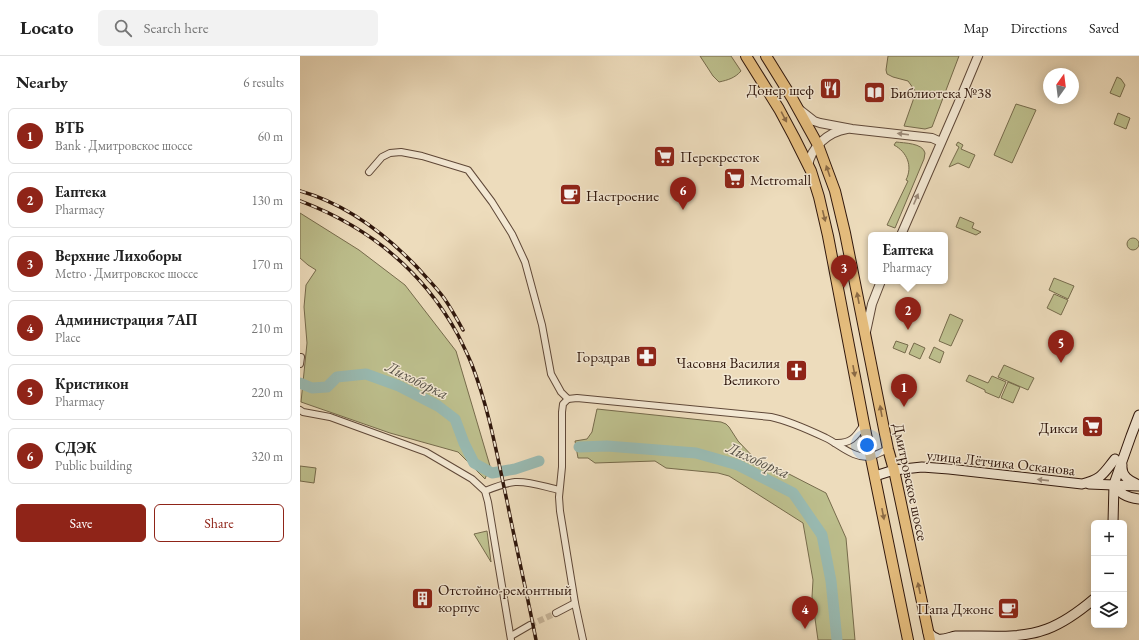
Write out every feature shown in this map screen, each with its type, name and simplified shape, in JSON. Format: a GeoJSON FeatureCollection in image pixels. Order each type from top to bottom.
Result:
{"type":"FeatureCollection","features":[{"type":"Feature","properties":{"kind":"main road"},"geometry":{"type":"LineString","coordinates":[[746,56],[779,109],[808,166],[819,197],[908,640]]}},
{"type":"Feature","properties":{"kind":"main road","name":"Дмитровское шоссе"},"geometry":{"type":"LineString","coordinates":[[766,56],[818,145],[835,191],[845,233],[888,449],[894,470],[929,636]]}},
{"type":"Feature","properties":{"kind":"main road","name":"улица Лётчика Осканова"},"geometry":{"type":"LineString","coordinates":[[1113,520],[1114,484],[1112,472],[1139,412]]}},
{"type":"Feature","properties":{"kind":"main road"},"geometry":{"type":"LineString","coordinates":[[1139,416],[1119,459],[1124,474],[1132,482],[1139,486]]}},
{"type":"Feature","properties":{"kind":"main road","name":"улица Лётчика Осканова"},"geometry":{"type":"LineString","coordinates":[[875,476],[894,470],[922,467],[1082,484],[1096,480],[1119,459]]}},
{"type":"Feature","properties":{"kind":"main road"},"geometry":{"type":"LineString","coordinates":[[1082,484],[1139,486]]}},
{"type":"Feature","properties":{"kind":"main road"},"geometry":{"type":"LineString","coordinates":[[1114,484],[1120,492],[1137,499]]}},
{"type":"Feature","properties":{"kind":"main road"},"geometry":{"type":"LineString","coordinates":[[1114,507],[1123,500],[1137,499]]}},
{"type":"Feature","properties":{"kind":"main road"},"geometry":{"type":"LineString","coordinates":[[929,636],[946,639],[959,636],[1016,636],[1032,633],[1054,625],[1078,612],[1091,601]]}},
{"type":"Feature","properties":{"kind":"street"},"geometry":{"type":"LineString","coordinates":[[902,232],[978,56]]}},
{"type":"Feature","properties":{"kind":"street"},"geometry":{"type":"LineString","coordinates":[[797,107],[814,121],[820,123],[932,138],[941,142]]}},
{"type":"Feature","properties":{"kind":"street"},"geometry":{"type":"LineString","coordinates":[[808,166],[809,158],[818,145],[831,134],[852,128]]}},
{"type":"Feature","properties":{"kind":"street"},"geometry":{"type":"LineString","coordinates":[[369,172],[382,157],[390,153],[401,152],[422,156],[468,170],[492,202],[512,234],[525,262],[542,325],[550,374],[561,392],[568,399]]}},
{"type":"Feature","properties":{"kind":"street"},"geometry":{"type":"LineString","coordinates":[[866,336],[872,304],[880,284]]}},
{"type":"Feature","properties":{"kind":"street"},"geometry":{"type":"LineString","coordinates":[[300,364],[301,356]]}},
{"type":"Feature","properties":{"kind":"street"},"geometry":{"type":"LineString","coordinates":[[583,640],[575,604],[560,511],[559,490],[562,467],[562,412],[563,404],[568,399],[577,398],[771,417],[793,423],[835,443],[853,454],[870,456],[888,449]]}},
{"type":"Feature","properties":{"kind":"street"},"geometry":{"type":"LineString","coordinates":[[300,410],[330,417],[426,452],[472,479],[485,491],[511,638],[530,625]]}},
{"type":"Feature","properties":{"kind":"street"},"geometry":{"type":"LineString","coordinates":[[835,443],[842,443],[851,440],[864,424]]}},
{"type":"Feature","properties":{"kind":"street"},"geometry":{"type":"LineString","coordinates":[[485,491],[500,485],[516,482],[533,483],[559,490]]}},
{"type":"Feature","properties":{"kind":"street"},"geometry":{"type":"LineString","coordinates":[[556,613],[575,604]]}},
{"type":"Feature","properties":{"kind":"green space"},"geometry":{"type":"Polygon","coordinates":[[[700,56],[731,56],[741,71],[731,78],[719,82],[713,76],[700,56]]]}},
{"type":"Feature","properties":{"kind":"green space"},"geometry":{"type":"Polygon","coordinates":[[[888,56],[959,56],[932,127],[925,129],[904,126],[916,92],[908,81],[887,74],[886,70],[888,56]]]}},
{"type":"Feature","properties":{"kind":"green space"},"geometry":{"type":"Polygon","coordinates":[[[1117,77],[1121,79],[1125,85],[1120,97],[1110,93],[1117,77]]]}},
{"type":"Feature","properties":{"kind":"green space"},"geometry":{"type":"Polygon","coordinates":[[[1016,104],[1036,110],[1012,163],[994,155],[1016,104]]]}},
{"type":"Feature","properties":{"kind":"green space"},"geometry":{"type":"Polygon","coordinates":[[[1118,113],[1130,118],[1126,129],[1114,124],[1118,113]]]}},
{"type":"Feature","properties":{"kind":"green space"},"geometry":{"type":"Polygon","coordinates":[[[896,142],[917,145],[924,150],[925,153],[924,159],[895,228],[887,225],[908,181],[906,180],[909,170],[908,160],[902,151],[894,145],[896,142]]]}},
{"type":"Feature","properties":{"kind":"green space"},"geometry":{"type":"Polygon","coordinates":[[[958,142],[963,145],[961,149],[975,155],[969,168],[958,163],[949,167],[959,147],[956,145],[958,142]]]}},
{"type":"Feature","properties":{"kind":"green space"},"geometry":{"type":"Polygon","coordinates":[[[300,213],[359,250],[405,285],[456,351],[490,466],[485,479],[458,452],[390,433],[301,402],[307,343],[304,307],[306,285],[316,270],[300,258],[300,213]]]}},
{"type":"Feature","properties":{"kind":"green space"},"geometry":{"type":"Polygon","coordinates":[[[960,217],[974,223],[972,228],[981,232],[976,235],[956,227],[960,217]]]}},
{"type":"Feature","properties":{"kind":"green space"},"geometry":{"type":"Polygon","coordinates":[[[1131,238],[1135,238],[1139,244],[1135,250],[1131,250],[1127,246],[1127,242],[1131,238]]]}},
{"type":"Feature","properties":{"kind":"green space"},"geometry":{"type":"Polygon","coordinates":[[[1054,278],[1074,286],[1068,299],[1049,290],[1054,278]]]}},
{"type":"Feature","properties":{"kind":"green space"},"geometry":{"type":"Polygon","coordinates":[[[1054,294],[1068,300],[1061,315],[1047,308],[1054,294]]]}},
{"type":"Feature","properties":{"kind":"green space"},"geometry":{"type":"Polygon","coordinates":[[[950,314],[963,320],[951,346],[939,341],[950,314]]]}},
{"type":"Feature","properties":{"kind":"green space"},"geometry":{"type":"Polygon","coordinates":[[[896,341],[908,345],[905,353],[893,348],[896,341]]]}},
{"type":"Feature","properties":{"kind":"green space"},"geometry":{"type":"Polygon","coordinates":[[[914,343],[925,348],[920,359],[909,354],[914,343]]]}},
{"type":"Feature","properties":{"kind":"green space"},"geometry":{"type":"Polygon","coordinates":[[[934,347],[944,352],[940,363],[929,358],[934,347]]]}},
{"type":"Feature","properties":{"kind":"green space"},"geometry":{"type":"Polygon","coordinates":[[[1004,365],[1034,378],[1028,390],[998,377],[1004,365]]]}},
{"type":"Feature","properties":{"kind":"green space"},"geometry":{"type":"Polygon","coordinates":[[[969,375],[988,383],[992,376],[1006,382],[999,398],[966,381],[969,375]]]}},
{"type":"Feature","properties":{"kind":"green space"},"geometry":{"type":"Polygon","coordinates":[[[1008,382],[1020,387],[1013,403],[1001,398],[1008,382]]]}},
{"type":"Feature","properties":{"kind":"green space"},"geometry":{"type":"Polygon","coordinates":[[[597,409],[721,422],[729,427],[738,441],[757,461],[789,474],[826,493],[846,538],[855,640],[818,640],[812,597],[813,580],[803,523],[729,476],[718,473],[666,468],[655,461],[595,463],[588,458],[578,458],[575,441],[587,439],[592,432],[597,409]]]}},
{"type":"Feature","properties":{"kind":"green space"},"geometry":{"type":"Polygon","coordinates":[[[300,466],[316,468],[314,483],[300,481],[300,466]]]}},
{"type":"Feature","properties":{"kind":"green space"},"geometry":{"type":"Polygon","coordinates":[[[487,531],[491,562],[474,534],[487,531]]]}},
{"type":"Feature","properties":{"kind":"waterway","name":"Лихоборка"},"geometry":{"type":"LineString","coordinates":[[300,383],[312,388],[327,387],[337,377],[366,374],[399,386],[438,406],[455,419],[464,443],[474,463],[492,473],[515,469],[539,461]]}},
{"type":"Feature","properties":{"kind":"waterway","name":"Лихоборка"},"geometry":{"type":"LineString","coordinates":[[579,447],[607,446],[696,453],[738,465],[793,493],[822,535],[831,581],[837,640]]}},
{"type":"Feature","properties":{"kind":"tunnel"},"geometry":{"type":"LineString","coordinates":[[530,625],[556,613]]}},
{"type":"Feature","properties":{"kind":"railway"},"geometry":{"type":"LineString","coordinates":[[300,191],[333,203],[348,211],[390,242],[416,266],[438,290],[463,330]]}},
{"type":"Feature","properties":{"kind":"railway"},"geometry":{"type":"LineString","coordinates":[[300,201],[349,224],[392,254],[411,271],[428,291],[444,312],[458,335],[472,365],[488,415],[536,640]]}},
{"type":"Feature","properties":{"kind":"place","name":"Донер шеф"},"geometry":{"type":"Point","coordinates":[830,89]}},
{"type":"Feature","properties":{"kind":"place","name":"Библиотека №38"},"geometry":{"type":"Point","coordinates":[874,92]}},
{"type":"Feature","properties":{"kind":"place","name":"Перекресток"},"geometry":{"type":"Point","coordinates":[665,156]}},
{"type":"Feature","properties":{"kind":"place","name":"Metromall"},"geometry":{"type":"Point","coordinates":[735,179]}},
{"type":"Feature","properties":{"kind":"place","name":"Настроение"},"geometry":{"type":"Point","coordinates":[571,195]}},
{"type":"Feature","properties":{"kind":"place","name":"СДЭК"},"geometry":{"type":"Point","coordinates":[683,210]}},
{"type":"Feature","properties":{"kind":"place","name":"Верхние Лихоборы"},"geometry":{"type":"Point","coordinates":[844,288]}},
{"type":"Feature","properties":{"kind":"place","name":"Еаптека"},"geometry":{"type":"Point","coordinates":[908,330]}},
{"type":"Feature","properties":{"kind":"place","name":"Горздрав"},"geometry":{"type":"Point","coordinates":[646,356]}},
{"type":"Feature","properties":{"kind":"place","name":"Кристикон"},"geometry":{"type":"Point","coordinates":[1061,363]}},
{"type":"Feature","properties":{"kind":"place","name":"Часовня Василия Великого"},"geometry":{"type":"Point","coordinates":[796,371]}},
{"type":"Feature","properties":{"kind":"place","name":"ВТБ"},"geometry":{"type":"Point","coordinates":[904,407]}},
{"type":"Feature","properties":{"kind":"place","name":"Дикси"},"geometry":{"type":"Point","coordinates":[1093,427]}},
{"type":"Feature","properties":{"kind":"place","name":"Отстойно-ремонтный корпус"},"geometry":{"type":"Point","coordinates":[423,598]}},
{"type":"Feature","properties":{"kind":"place","name":"Папа Джонс"},"geometry":{"type":"Point","coordinates":[1009,608]}},
{"type":"Feature","properties":{"kind":"place","name":"Администрация 7АП"},"geometry":{"type":"Point","coordinates":[805,629]}}]}
